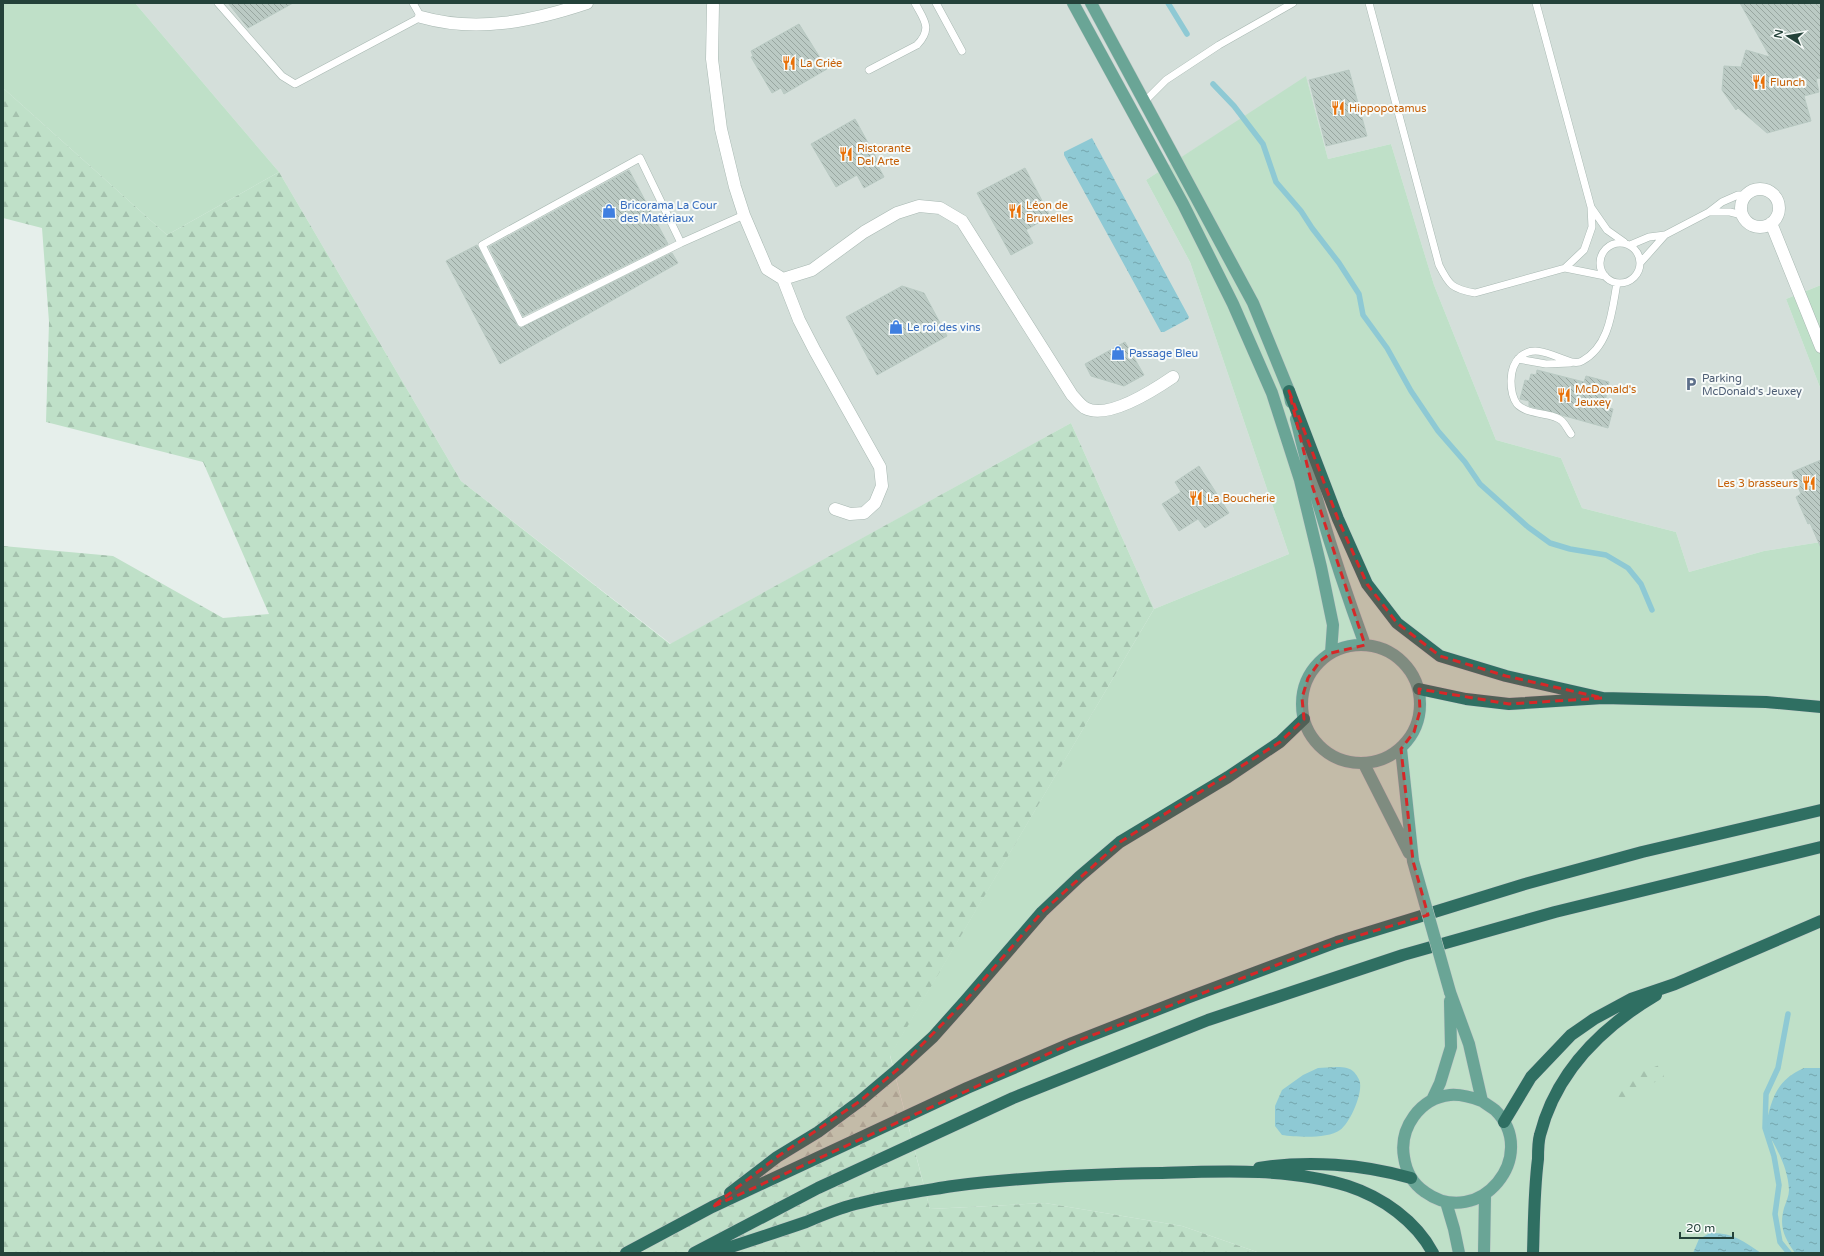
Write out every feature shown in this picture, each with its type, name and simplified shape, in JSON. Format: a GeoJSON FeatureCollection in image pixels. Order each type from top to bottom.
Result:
{"type":"FeatureCollection","features":[{"type":"Feature","properties":{"kind":"highway"},"geometry":{"type":"LineString","coordinates":[[1289,391],[1338,519],[1367,584],[1397,623],[1440,656],[1506,676],[1603,698]]}},
{"type":"Feature","properties":{"kind":"highway"},"geometry":{"type":"LineString","coordinates":[[1419,689],[1466,700],[1509,704],[1603,698],[1766,702],[1821,707]]}},
{"type":"Feature","properties":{"kind":"highway"},"geometry":{"type":"LineString","coordinates":[[712,1207],[777,1157],[818,1132],[860,1101],[898,1068],[932,1036],[966,1000],[1042,912],[1079,877],[1120,842],[1228,777],[1280,742],[1304,719]]}},
{"type":"Feature","properties":{"kind":"highway"},"geometry":{"type":"LineString","coordinates":[[626,1253],[712,1207],[967,1088],[1072,1043],[1337,942],[1470,903],[1525,884],[1635,854],[1821,810]]}},
{"type":"Feature","properties":{"kind":"highway"},"geometry":{"type":"LineString","coordinates":[[694,1253],[818,1188],[1013,1098],[1208,1020],[1403,955],[1547,914],[1821,847]]}},
{"type":"Feature","properties":{"kind":"highway"},"geometry":{"type":"LineString","coordinates":[[1504,1122],[1531,1077],[1571,1035],[1594,1019],[1631,998],[1676,984],[1821,922]]}},
{"type":"Feature","properties":{"kind":"highway"},"geometry":{"type":"LineString","coordinates":[[1533,1253],[1535,1182],[1540,1135],[1553,1100],[1567,1072],[1581,1055],[1604,1032],[1635,1008],[1676,984]]}},
{"type":"Feature","properties":{"kind":"highway"},"geometry":{"type":"LineString","coordinates":[[1242,1171],[1287,1164],[1334,1166],[1393,1173],[1411,1178]]}},
{"type":"Feature","properties":{"kind":"highway"},"geometry":{"type":"LineString","coordinates":[[712,1253],[859,1203],[924,1190],[1011,1179],[1118,1173],[1242,1171],[1309,1178],[1348,1186],[1373,1196],[1399,1214],[1414,1227],[1428,1243],[1433,1253]]}},
{"type":"Feature","properties":{"kind":"main road"},"geometry":{"type":"LineString","coordinates":[[1074,3],[1183,204],[1233,304],[1272,393],[1300,480],[1321,567],[1333,625],[1331,652]]}},
{"type":"Feature","properties":{"kind":"main road"},"geometry":{"type":"LineString","coordinates":[[1091,3],[1253,303],[1289,391],[1312,486],[1344,590],[1365,645]]}},
{"type":"Feature","properties":{"kind":"main road"},"geometry":{"type":"LineString","coordinates":[[1365,645],[1383,649],[1399,658],[1411,672],[1419,689],[1420,711],[1414,732],[1401,749],[1390,757],[1377,762],[1364,764],[1348,762],[1333,757],[1320,747],[1313,738],[1304,719],[1302,698],[1308,678],[1320,661],[1331,652],[1351,646],[1365,645]]}},
{"type":"Feature","properties":{"kind":"main road"},"geometry":{"type":"LineString","coordinates":[[1401,749],[1413,861],[1450,992],[1469,1044],[1482,1101]]}},
{"type":"Feature","properties":{"kind":"main road"},"geometry":{"type":"LineString","coordinates":[[1364,764],[1413,861]]}},
{"type":"Feature","properties":{"kind":"main road"},"geometry":{"type":"LineString","coordinates":[[1432,1100],[1440,1083],[1451,1047],[1450,992]]}},
{"type":"Feature","properties":{"kind":"main road"},"geometry":{"type":"LineString","coordinates":[[1449,1095],[1466,1095],[1482,1101],[1495,1110],[1504,1122],[1510,1138],[1510,1154],[1506,1170],[1500,1180],[1485,1195],[1466,1202],[1446,1202],[1426,1193],[1411,1178],[1405,1164],[1402,1149],[1405,1134],[1411,1120],[1420,1109],[1432,1100],[1449,1095]]}},
{"type":"Feature","properties":{"kind":"main road"},"geometry":{"type":"LineString","coordinates":[[1484,1253],[1485,1195]]}},
{"type":"Feature","properties":{"kind":"main road"},"geometry":{"type":"LineString","coordinates":[[1446,1202],[1459,1253]]}},
{"type":"Feature","properties":{"kind":"street"},"geometry":{"type":"LineString","coordinates":[[422,17],[442,23],[483,25],[518,22],[557,13],[587,3]]}},
{"type":"Feature","properties":{"kind":"street"},"geometry":{"type":"LineString","coordinates":[[713,4],[712,59],[721,129],[735,187],[744,215],[767,269],[783,279],[799,320],[880,467],[882,486],[875,504],[864,513],[850,514],[835,509]]}},
{"type":"Feature","properties":{"kind":"street"},"geometry":{"type":"LineString","coordinates":[[1760,189],[1773,195],[1778,206],[1775,219],[1765,226],[1753,225],[1747,222],[1742,215],[1742,201],[1746,195],[1752,191],[1760,189]]}},
{"type":"Feature","properties":{"kind":"street"},"geometry":{"type":"LineString","coordinates":[[783,279],[812,270],[864,232],[897,213],[919,206],[940,208],[962,221],[1072,395],[1085,407],[1096,411],[1111,409],[1151,392],[1173,377]]}},
{"type":"Feature","properties":{"kind":"street"},"geometry":{"type":"LineString","coordinates":[[1771,223],[1821,347]]}},
{"type":"Feature","properties":{"kind":"lane"},"geometry":{"type":"LineString","coordinates":[[218,3],[282,76],[295,84],[422,17],[413,3]]}},
{"type":"Feature","properties":{"kind":"lane"},"geometry":{"type":"LineString","coordinates":[[869,70],[917,44],[924,38],[927,28],[925,20],[915,3]]}},
{"type":"Feature","properties":{"kind":"lane"},"geometry":{"type":"LineString","coordinates":[[936,3],[962,51]]}},
{"type":"Feature","properties":{"kind":"lane"},"geometry":{"type":"LineString","coordinates":[[1144,102],[1166,80],[1219,45],[1293,3]]}},
{"type":"Feature","properties":{"kind":"lane"},"geometry":{"type":"LineString","coordinates":[[1369,3],[1439,264],[1448,282],[1460,290],[1475,293],[1565,268],[1605,276],[1617,283],[1623,283],[1633,279],[1640,268],[1641,262],[1638,252],[1607,230],[1591,207]]}},
{"type":"Feature","properties":{"kind":"lane"},"geometry":{"type":"LineString","coordinates":[[1536,3],[1591,207],[1592,227],[1584,250],[1565,268]]}},
{"type":"Feature","properties":{"kind":"lane"},"geometry":{"type":"LineString","coordinates":[[681,243],[640,158],[482,245],[521,324],[681,243],[744,215]]}},
{"type":"Feature","properties":{"kind":"lane"},"geometry":{"type":"LineString","coordinates":[[1605,276],[1600,264],[1602,252],[1611,244],[1627,244],[1649,237],[1665,235],[1709,212],[1722,202],[1738,195],[1746,195]]}},
{"type":"Feature","properties":{"kind":"lane"},"geometry":{"type":"LineString","coordinates":[[1709,212],[1730,212],[1742,215]]}},
{"type":"Feature","properties":{"kind":"lane"},"geometry":{"type":"LineString","coordinates":[[1641,262],[1665,235]]}},
{"type":"Feature","properties":{"kind":"lane"},"geometry":{"type":"LineString","coordinates":[[1518,359],[1546,364],[1581,362],[1592,353],[1604,337],[1610,321],[1617,283]]}},
{"type":"Feature","properties":{"kind":"lane"},"geometry":{"type":"LineString","coordinates":[[1571,434],[1561,420],[1524,409],[1518,404],[1513,398],[1511,378],[1512,369],[1523,354],[1538,351],[1558,356],[1572,363]]}},
{"type":"Feature","properties":{"kind":"highlighted area"},"geometry":{"type":"Polygon","coordinates":[[[1289,391],[1338,519],[1367,584],[1397,623],[1440,656],[1506,676],[1603,698],[1509,704],[1419,689],[1420,711],[1414,732],[1401,749],[1413,861],[1428,915],[1337,942],[1072,1043],[712,1207],[777,1157],[860,1101],[898,1069],[966,1000],[1042,912],[1120,842],[1280,742],[1304,719],[1302,698],[1308,678],[1320,661],[1331,653],[1365,645],[1312,485],[1289,391]]]}},
{"type":"Feature","properties":{"kind":"shaded area"},"geometry":{"type":"Polygon","coordinates":[[[135,3],[1821,3],[1821,285],[1786,299],[1821,390],[1821,542],[1764,551],[1689,572],[1676,532],[1582,508],[1561,458],[1496,440],[1434,285],[1391,144],[1328,159],[1306,77],[1146,180],[1190,262],[1289,554],[1154,609],[1071,423],[671,644],[461,481],[279,172],[135,3]]]}},
{"type":"Feature","properties":{"kind":"green space"},"geometry":{"type":"Polygon","coordinates":[[[3,3],[135,3],[279,172],[167,235],[3,88],[3,3]]]}},
{"type":"Feature","properties":{"kind":"green space"},"geometry":{"type":"Polygon","coordinates":[[[1306,76],[1328,159],[1391,144],[1434,285],[1496,440],[1561,458],[1582,508],[1676,532],[1689,572],[1764,551],[1821,542],[1821,1253],[1260,1253],[1182,1226],[1045,1203],[930,1209],[890,1055],[1154,609],[1289,554],[1190,262],[1146,180],[1306,76]]]}},
{"type":"Feature","properties":{"kind":"green space"},"geometry":{"type":"Polygon","coordinates":[[[3,88],[167,235],[279,172],[461,481],[670,644],[1071,423],[1154,609],[890,1056],[930,1209],[1045,1203],[1182,1226],[1260,1253],[3,1253],[3,546],[113,556],[223,618],[269,614],[203,462],[46,422],[49,322],[42,228],[3,218],[3,88]]]}},
{"type":"Feature","properties":{"kind":"green space"},"geometry":{"type":"Polygon","coordinates":[[[1821,285],[1821,390],[1786,299],[1821,285]]]}},
{"type":"Feature","properties":{"kind":"green space"},"geometry":{"type":"Polygon","coordinates":[[[1662,1064],[1664,1079],[1638,1088],[1622,1104],[1610,1098],[1625,1078],[1662,1064]]]}},
{"type":"Feature","properties":{"kind":"water"},"geometry":{"type":"Polygon","coordinates":[[[1092,138],[1189,317],[1188,319],[1164,332],[1161,332],[1064,155],[1064,152],[1092,138]]]}},
{"type":"Feature","properties":{"kind":"water"},"geometry":{"type":"Polygon","coordinates":[[[1318,1068],[1347,1068],[1354,1072],[1359,1079],[1359,1094],[1348,1121],[1340,1130],[1328,1135],[1303,1137],[1282,1135],[1275,1126],[1275,1106],[1282,1090],[1303,1075],[1318,1068]]]}},
{"type":"Feature","properties":{"kind":"water"},"geometry":{"type":"Polygon","coordinates":[[[1804,1068],[1821,1068],[1821,1253],[1795,1253],[1785,1237],[1782,1221],[1789,1192],[1788,1182],[1784,1165],[1765,1128],[1776,1092],[1794,1073],[1804,1068]]]}},
{"type":"Feature","properties":{"kind":"water"},"geometry":{"type":"Polygon","coordinates":[[[1710,1233],[1724,1234],[1737,1238],[1761,1253],[1693,1253],[1699,1239],[1710,1233]]]}},
{"type":"Feature","properties":{"kind":"building"},"geometry":{"type":"Polygon","coordinates":[[[228,3],[293,3],[248,28],[228,3]]]}},
{"type":"Feature","properties":{"kind":"building"},"geometry":{"type":"Polygon","coordinates":[[[1740,3],[1821,3],[1821,78],[1816,79],[1819,92],[1804,96],[1811,121],[1767,133],[1738,108],[1736,110],[1722,90],[1724,66],[1741,67],[1746,50],[1770,57],[1740,3]]]}},
{"type":"Feature","properties":{"kind":"building","name":"La Criée"},"geometry":{"type":"Polygon","coordinates":[[[799,24],[827,69],[784,94],[781,88],[772,93],[751,57],[753,56],[751,51],[799,24]]]}},
{"type":"Feature","properties":{"kind":"building","name":"Hippopotamus"},"geometry":{"type":"Polygon","coordinates":[[[1349,70],[1367,136],[1326,146],[1309,80],[1349,70]]]}},
{"type":"Feature","properties":{"kind":"building","name":"Ristorante Del Arte"},"geometry":{"type":"Polygon","coordinates":[[[855,119],[879,163],[877,164],[884,177],[864,188],[857,175],[836,187],[811,144],[855,119]]]}},
{"type":"Feature","properties":{"kind":"building","name":"Léon de Bruxelles"},"geometry":{"type":"Polygon","coordinates":[[[1025,168],[1050,216],[1026,230],[1033,243],[1011,255],[977,193],[1025,168]]]}},
{"type":"Feature","properties":{"kind":"building","name":"Bricorama La Cour des Matériaux"},"geometry":{"type":"Polygon","coordinates":[[[629,170],[668,244],[523,316],[489,247],[629,170]]]}},
{"type":"Feature","properties":{"kind":"building"},"geometry":{"type":"Polygon","coordinates":[[[477,245],[517,325],[520,328],[672,253],[678,263],[500,364],[446,261],[477,245]]]}},
{"type":"Feature","properties":{"kind":"building","name":"Le roi des vins"},"geometry":{"type":"Polygon","coordinates":[[[902,286],[924,293],[947,336],[877,375],[846,317],[902,286]]]}},
{"type":"Feature","properties":{"kind":"building","name":"Passage Bleu"},"geometry":{"type":"Polygon","coordinates":[[[1125,342],[1144,375],[1124,386],[1091,376],[1085,364],[1125,342]]]}},
{"type":"Feature","properties":{"kind":"building","name":"McDonald's Jeuxey"},"geometry":{"type":"Polygon","coordinates":[[[1537,370],[1584,382],[1586,376],[1609,382],[1604,407],[1613,409],[1608,428],[1529,406],[1529,401],[1520,399],[1525,380],[1529,381],[1531,374],[1536,375],[1537,370]]]}},
{"type":"Feature","properties":{"kind":"building","name":"Les 3 brasseurs"},"geometry":{"type":"Polygon","coordinates":[[[1821,460],[1821,548],[1796,497],[1801,494],[1792,472],[1821,460]]]}},
{"type":"Feature","properties":{"kind":"building","name":"La Boucherie"},"geometry":{"type":"Polygon","coordinates":[[[1199,466],[1229,513],[1205,528],[1198,519],[1179,531],[1162,504],[1181,492],[1175,482],[1199,466]]]}},
{"type":"Feature","properties":{"kind":"waterway"},"geometry":{"type":"LineString","coordinates":[[1168,3],[1187,34]]}},
{"type":"Feature","properties":{"kind":"waterway"},"geometry":{"type":"LineString","coordinates":[[1213,84],[1234,106],[1263,144],[1276,182],[1301,211],[1339,263],[1359,294],[1363,315],[1387,348],[1411,391],[1438,431],[1465,462],[1480,484],[1528,527],[1550,543],[1570,549],[1606,555],[1628,568],[1641,584],[1652,610]]}},
{"type":"Feature","properties":{"kind":"waterway"},"geometry":{"type":"LineString","coordinates":[[1788,1014],[1778,1068],[1766,1094],[1765,1128],[1774,1156],[1779,1185],[1775,1214],[1780,1242],[1789,1253]]}},
{"type":"Feature","properties":{"kind":"place","name":"La Criée"},"geometry":{"type":"Point","coordinates":[789,63]}},
{"type":"Feature","properties":{"kind":"place","name":"Flunch"},"geometry":{"type":"Point","coordinates":[1759,82]}},
{"type":"Feature","properties":{"kind":"place","name":"Hippopotamus"},"geometry":{"type":"Point","coordinates":[1338,108]}},
{"type":"Feature","properties":{"kind":"place","name":"Ristorante Del Arte"},"geometry":{"type":"Point","coordinates":[846,154]}},
{"type":"Feature","properties":{"kind":"place","name":"Bricorama La Cour des Matériaux"},"geometry":{"type":"Point","coordinates":[609,211]}},
{"type":"Feature","properties":{"kind":"place","name":"Léon de Bruxelles"},"geometry":{"type":"Point","coordinates":[1015,211]}},
{"type":"Feature","properties":{"kind":"place","name":"Le roi des vins"},"geometry":{"type":"Point","coordinates":[896,327]}},
{"type":"Feature","properties":{"kind":"place","name":"Passage Bleu"},"geometry":{"type":"Point","coordinates":[1118,353]}},
{"type":"Feature","properties":{"kind":"place","name":"Parking McDonald's Jeuxey"},"geometry":{"type":"Point","coordinates":[1691,384]}},
{"type":"Feature","properties":{"kind":"place","name":"McDonald's Jeuxey"},"geometry":{"type":"Point","coordinates":[1564,395]}},
{"type":"Feature","properties":{"kind":"place","name":"Les 3 brasseurs"},"geometry":{"type":"Point","coordinates":[1809,483]}},
{"type":"Feature","properties":{"kind":"place","name":"La Boucherie"},"geometry":{"type":"Point","coordinates":[1196,498]}}]}
